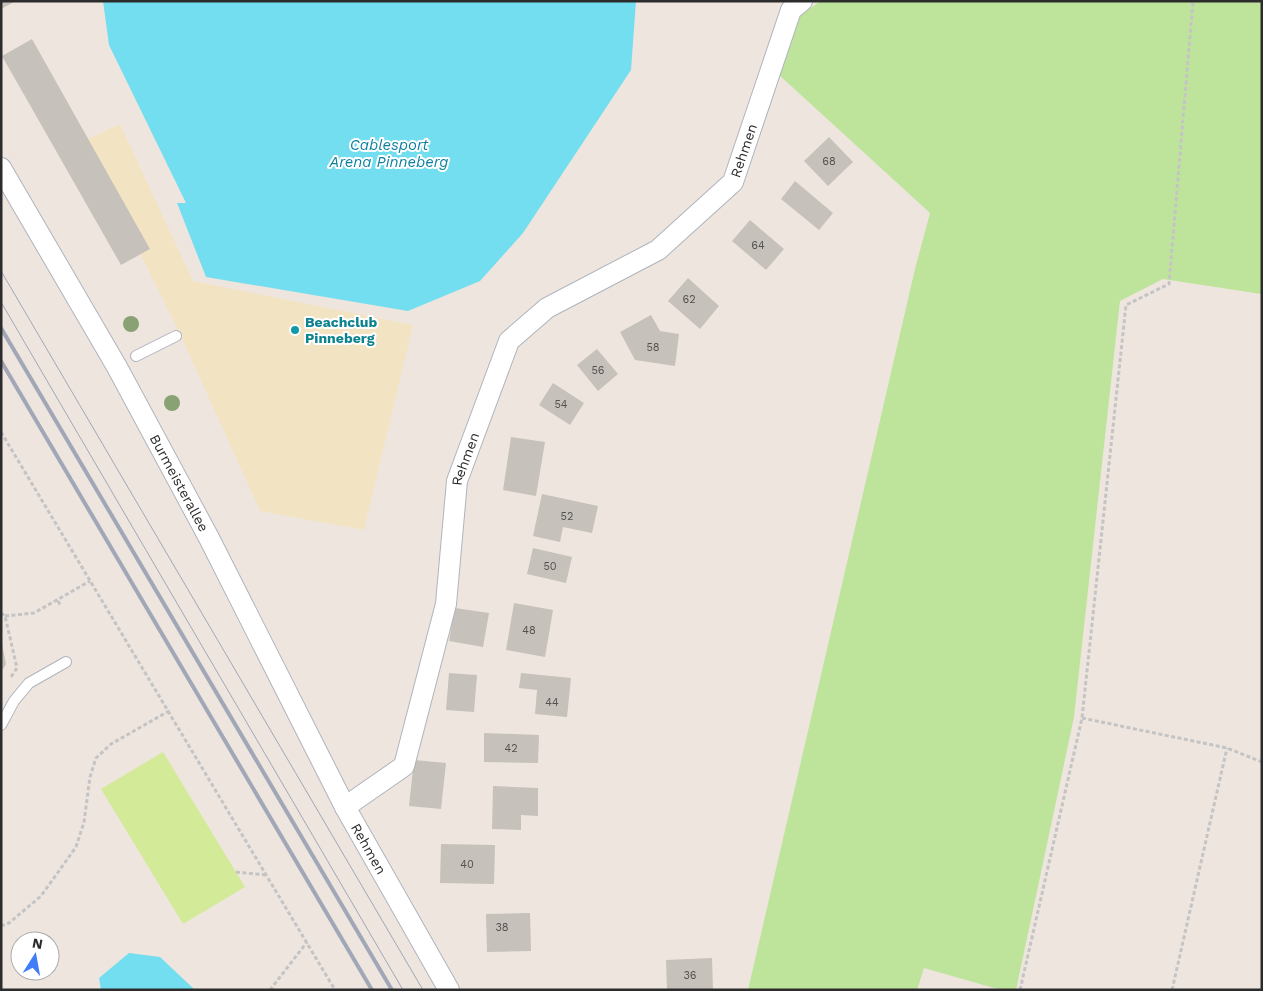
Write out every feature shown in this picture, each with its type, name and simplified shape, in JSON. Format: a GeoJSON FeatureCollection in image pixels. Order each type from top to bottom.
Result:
{"type":"FeatureCollection","features":[{"type":"Feature","properties":{"kind":"street","name":"Rehmen"},"geometry":{"type":"LineString","coordinates":[[449,990],[345,807],[404,766],[446,604],[456,481],[509,341],[547,308],[658,250],[732,182],[791,10],[802,1]]}},
{"type":"Feature","properties":{"kind":"street","name":"Burmeisterallee"},"geometry":{"type":"LineString","coordinates":[[1,168],[117,366],[209,538],[345,807]]}},
{"type":"Feature","properties":{"kind":"lane"},"geometry":{"type":"LineString","coordinates":[[136,356],[176,336]]}},
{"type":"Feature","properties":{"kind":"lane"},"geometry":{"type":"LineString","coordinates":[[1,725],[14,701],[29,684],[66,662]]}},
{"type":"Feature","properties":{"kind":"path"},"geometry":{"type":"LineString","coordinates":[[1020,990],[1082,718],[1126,305],[1168,284],[1193,1]]}},
{"type":"Feature","properties":{"kind":"path"},"geometry":{"type":"LineString","coordinates":[[1,432],[335,990]]}},
{"type":"Feature","properties":{"kind":"path"},"geometry":{"type":"LineString","coordinates":[[1,613],[6,616],[34,613],[90,581]]}},
{"type":"Feature","properties":{"kind":"path"},"geometry":{"type":"LineString","coordinates":[[58,601],[61,606]]}},
{"type":"Feature","properties":{"kind":"path"},"geometry":{"type":"LineString","coordinates":[[6,616],[17,668],[8,682]]}},
{"type":"Feature","properties":{"kind":"path"},"geometry":{"type":"LineString","coordinates":[[1,926],[9,923],[41,896],[76,847],[84,822],[90,777],[96,758],[112,744],[169,711]]}},
{"type":"Feature","properties":{"kind":"path"},"geometry":{"type":"LineString","coordinates":[[1082,718],[1227,748],[1262,762]]}},
{"type":"Feature","properties":{"kind":"path"},"geometry":{"type":"LineString","coordinates":[[1172,990],[1227,748]]}},
{"type":"Feature","properties":{"kind":"path"},"geometry":{"type":"LineString","coordinates":[[236,872],[267,875]]}},
{"type":"Feature","properties":{"kind":"path"},"geometry":{"type":"LineString","coordinates":[[270,990],[307,942]]}},
{"type":"Feature","properties":{"kind":"green space"},"geometry":{"type":"Polygon","coordinates":[[[821,1],[1262,1],[1262,290],[1261,294],[1163,279],[1120,301],[1074,717],[1016,990],[1001,990],[924,968],[917,990],[748,990],[915,269],[930,213],[778,74],[800,15],[821,1]]]}},
{"type":"Feature","properties":{"kind":"green space"},"geometry":{"type":"Polygon","coordinates":[[[163,752],[245,887],[183,924],[101,789],[163,752]]]}},
{"type":"Feature","properties":{"kind":"sand","name":"Beachclub Pinneberg"},"geometry":{"type":"Polygon","coordinates":[[[120,124],[193,281],[413,325],[364,530],[260,511],[180,334],[84,141],[120,124]]]}},
{"type":"Feature","properties":{"kind":"water","name":"Cablesport Arena Pinneberg"},"geometry":{"type":"Polygon","coordinates":[[[103,1],[636,1],[631,70],[523,233],[480,281],[408,311],[206,277],[177,203],[186,203],[109,45],[103,1]]]}},
{"type":"Feature","properties":{"kind":"water"},"geometry":{"type":"Polygon","coordinates":[[[129,953],[160,957],[195,990],[101,990],[99,978],[129,953]]]}},
{"type":"Feature","properties":{"kind":"building"},"geometry":{"type":"Polygon","coordinates":[[[1,1],[16,1],[1,9],[1,1]]]}},
{"type":"Feature","properties":{"kind":"building"},"geometry":{"type":"Polygon","coordinates":[[[32,39],[150,249],[121,265],[2,56],[32,39]]]}},
{"type":"Feature","properties":{"kind":"building"},"geometry":{"type":"Polygon","coordinates":[[[829,137],[853,162],[828,186],[804,161],[829,137]]]}},
{"type":"Feature","properties":{"kind":"building"},"geometry":{"type":"Polygon","coordinates":[[[795,181],[833,213],[819,230],[781,199],[795,181]]]}},
{"type":"Feature","properties":{"kind":"building"},"geometry":{"type":"Polygon","coordinates":[[[750,220],[784,249],[766,270],[732,241],[750,220]]]}},
{"type":"Feature","properties":{"kind":"building"},"geometry":{"type":"Polygon","coordinates":[[[688,278],[719,306],[700,329],[668,301],[688,278]]]}},
{"type":"Feature","properties":{"kind":"building"},"geometry":{"type":"Polygon","coordinates":[[[651,315],[660,331],[679,334],[675,366],[635,360],[620,332],[651,315]]]}},
{"type":"Feature","properties":{"kind":"building"},"geometry":{"type":"Polygon","coordinates":[[[597,349],[618,374],[598,391],[577,365],[597,349]]]}},
{"type":"Feature","properties":{"kind":"building"},"geometry":{"type":"Polygon","coordinates":[[[553,383],[584,403],[570,425],[539,405],[553,383]]]}},
{"type":"Feature","properties":{"kind":"building"},"geometry":{"type":"Polygon","coordinates":[[[511,437],[545,442],[536,496],[503,490],[511,437]]]}},
{"type":"Feature","properties":{"kind":"building"},"geometry":{"type":"Polygon","coordinates":[[[542,494],[598,506],[592,533],[563,527],[560,542],[533,536],[542,494]]]}},
{"type":"Feature","properties":{"kind":"building"},"geometry":{"type":"Polygon","coordinates":[[[533,548],[572,557],[566,583],[527,574],[533,548]]]}},
{"type":"Feature","properties":{"kind":"building"},"geometry":{"type":"Polygon","coordinates":[[[514,603],[553,610],[545,657],[506,650],[514,603]]]}},
{"type":"Feature","properties":{"kind":"building"},"geometry":{"type":"Polygon","coordinates":[[[455,608],[489,613],[483,647],[449,641],[455,608]]]}},
{"type":"Feature","properties":{"kind":"building"},"geometry":{"type":"Polygon","coordinates":[[[1,645],[6,664],[1,672],[1,645]]]}},
{"type":"Feature","properties":{"kind":"building"},"geometry":{"type":"Polygon","coordinates":[[[449,673],[477,675],[474,712],[446,710],[449,673]]]}},
{"type":"Feature","properties":{"kind":"building"},"geometry":{"type":"Polygon","coordinates":[[[521,673],[571,678],[567,717],[535,714],[537,690],[519,688],[521,673]]]}},
{"type":"Feature","properties":{"kind":"building"},"geometry":{"type":"Polygon","coordinates":[[[484,733],[539,735],[538,763],[484,762],[484,733]]]}},
{"type":"Feature","properties":{"kind":"building"},"geometry":{"type":"Polygon","coordinates":[[[414,760],[446,763],[441,809],[409,806],[414,760]]]}},
{"type":"Feature","properties":{"kind":"building"},"geometry":{"type":"Polygon","coordinates":[[[493,786],[538,788],[538,816],[521,815],[521,830],[492,829],[493,786]]]}},
{"type":"Feature","properties":{"kind":"building"},"geometry":{"type":"Polygon","coordinates":[[[441,844],[495,845],[494,884],[440,883],[441,844]]]}},
{"type":"Feature","properties":{"kind":"building"},"geometry":{"type":"Polygon","coordinates":[[[530,913],[531,951],[487,952],[486,914],[530,913]]]}},
{"type":"Feature","properties":{"kind":"building"},"geometry":{"type":"Polygon","coordinates":[[[712,958],[713,990],[667,990],[666,960],[712,958]]]}},
{"type":"Feature","properties":{"kind":"tram line"},"geometry":{"type":"LineString","coordinates":[[1,271],[423,990]]}},
{"type":"Feature","properties":{"kind":"tram line"},"geometry":{"type":"LineString","coordinates":[[1,302],[403,990]]}},
{"type":"Feature","properties":{"kind":"railway"},"geometry":{"type":"LineString","coordinates":[[1,328],[392,990]]}},
{"type":"Feature","properties":{"kind":"railway"},"geometry":{"type":"LineString","coordinates":[[1,361],[372,990]]}},
{"type":"Feature","properties":{"kind":"place","name":"Beachclub Pinneberg"},"geometry":{"type":"Point","coordinates":[295,330]}}]}
